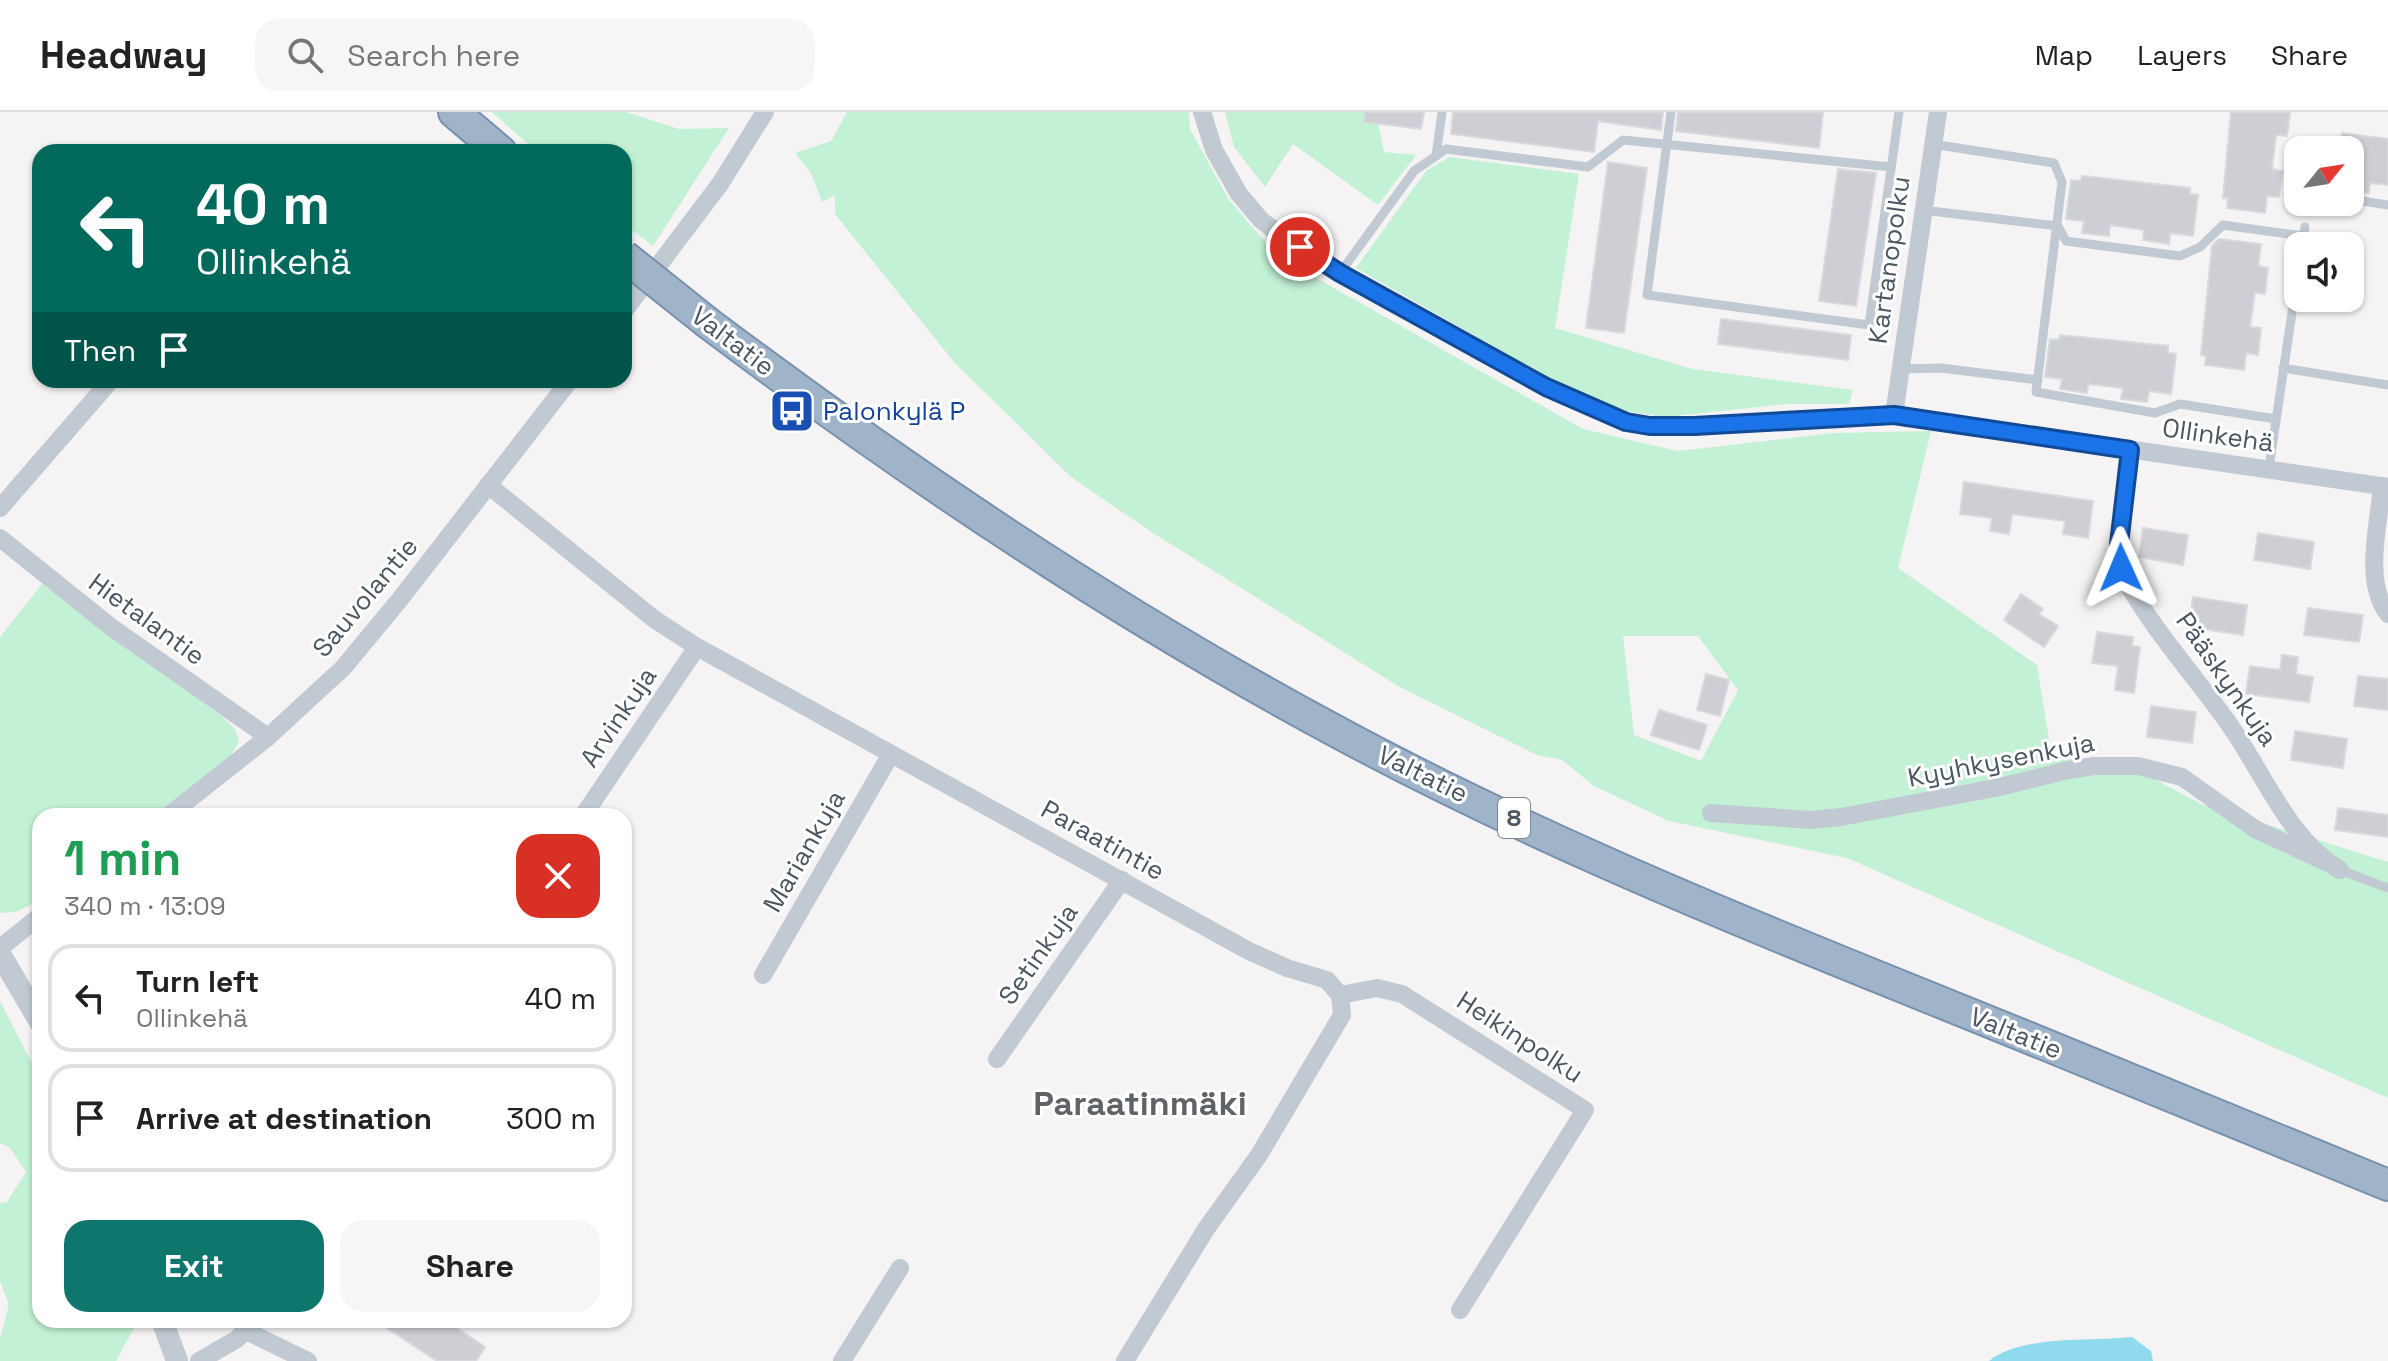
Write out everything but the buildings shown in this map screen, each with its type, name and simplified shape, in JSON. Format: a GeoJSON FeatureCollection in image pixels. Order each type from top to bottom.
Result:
{"type":"FeatureCollection","features":[{"type":"Feature","properties":{"kind":"highway"},"geometry":{"type":"LineString","coordinates":[[454,112],[492,144]]}},
{"type":"Feature","properties":{"kind":"highway","name":"Valtatie"},"geometry":{"type":"LineString","coordinates":[[632,262],[852,431],[1054,567],[1213,663],[1334,730],[1653,882],[2388,1185]]}},
{"type":"Feature","properties":{"kind":"street"},"geometry":{"type":"LineString","coordinates":[[632,300],[720,184],[765,112]]}},
{"type":"Feature","properties":{"kind":"street","name":"Ollinkehä"},"geometry":{"type":"LineString","coordinates":[[1202,112],[1206,131],[1219,161],[1251,209],[1279,234],[1340,273],[1546,387],[1626,422],[1650,426],[1694,426],[1894,415],[2385,486]]}},
{"type":"Feature","properties":{"kind":"street","name":"Kartanopolku"},"geometry":{"type":"LineString","coordinates":[[1894,415],[1938,112]]}},
{"type":"Feature","properties":{"kind":"street"},"geometry":{"type":"LineString","coordinates":[[0,508],[104,388]]}},
{"type":"Feature","properties":{"kind":"street","name":"Sauvolantie"},"geometry":{"type":"LineString","coordinates":[[178,808],[268,737],[343,668],[564,388]]}},
{"type":"Feature","properties":{"kind":"street","name":"Pääskynkuja"},"geometry":{"type":"LineString","coordinates":[[2130,450],[2119,544],[2125,579],[2252,757],[2290,821],[2333,866]]}},
{"type":"Feature","properties":{"kind":"street","name":"Paraatintie"},"geometry":{"type":"LineString","coordinates":[[488,485],[654,619],[697,647],[1249,951],[1287,968],[1327,980],[1340,995]]}},
{"type":"Feature","properties":{"kind":"street"},"geometry":{"type":"LineString","coordinates":[[2385,486],[2375,573],[2378,596],[2388,614]]}},
{"type":"Feature","properties":{"kind":"street","name":"Hietalantie"},"geometry":{"type":"LineString","coordinates":[[0,538],[111,627],[268,737]]}},
{"type":"Feature","properties":{"kind":"street","name":"Arvinkuja"},"geometry":{"type":"LineString","coordinates":[[588,808],[697,647]]}},
{"type":"Feature","properties":{"kind":"street","name":"Mariankuja"},"geometry":{"type":"LineString","coordinates":[[763,975],[891,754]]}},
{"type":"Feature","properties":{"kind":"street","name":"Kyyhkysenkuja"},"geometry":{"type":"LineString","coordinates":[[1711,813],[1799,820],[1841,817],[2000,787],[2068,770],[2094,766],[2138,766],[2182,777],[2255,829],[2333,866]]}},
{"type":"Feature","properties":{"kind":"street","name":"Setinkuja"},"geometry":{"type":"LineString","coordinates":[[997,1059],[1122,880]]}},
{"type":"Feature","properties":{"kind":"street"},"geometry":{"type":"LineString","coordinates":[[0,948],[32,922]]}},
{"type":"Feature","properties":{"kind":"street"},"geometry":{"type":"LineString","coordinates":[[0,954],[32,1008]]}},
{"type":"Feature","properties":{"kind":"street","name":"Heikinpolku"},"geometry":{"type":"LineString","coordinates":[[1340,995],[1377,988],[1402,994],[1585,1110],[1460,1310]]}},
{"type":"Feature","properties":{"kind":"street"},"geometry":{"type":"LineString","coordinates":[[1125,1361],[1206,1229],[1259,1155],[1300,1080],[1332,1034],[1342,1015],[1340,995]]}},
{"type":"Feature","properties":{"kind":"street"},"geometry":{"type":"LineString","coordinates":[[842,1361],[900,1268]]}},
{"type":"Feature","properties":{"kind":"street"},"geometry":{"type":"LineString","coordinates":[[165,1328],[177,1361]]}},
{"type":"Feature","properties":{"kind":"street"},"geometry":{"type":"LineString","coordinates":[[199,1361],[223,1348],[246,1328]]}},
{"type":"Feature","properties":{"kind":"street"},"geometry":{"type":"LineString","coordinates":[[255,1328],[308,1361]]}},
{"type":"Feature","properties":{"kind":"lane"},"geometry":{"type":"LineString","coordinates":[[1436,156],[1442,112]]}},
{"type":"Feature","properties":{"kind":"lane"},"geometry":{"type":"LineString","coordinates":[[1671,112],[1647,295],[1869,325],[1899,112]]}},
{"type":"Feature","properties":{"kind":"lane"},"geometry":{"type":"LineString","coordinates":[[1340,273],[1414,171],[1446,149],[1588,167],[1623,140],[1891,167]]}},
{"type":"Feature","properties":{"kind":"lane"},"geometry":{"type":"LineString","coordinates":[[1932,144],[2054,163],[2062,182],[2036,392],[2155,413],[2180,404],[2276,419]]}},
{"type":"Feature","properties":{"kind":"lane"},"geometry":{"type":"LineString","coordinates":[[2364,201],[2388,205]]}},
{"type":"Feature","properties":{"kind":"lane"},"geometry":{"type":"LineString","coordinates":[[1922,210],[2058,226]]}},
{"type":"Feature","properties":{"kind":"lane"},"geometry":{"type":"LineString","coordinates":[[2058,226],[2066,241],[2180,256],[2200,247],[2223,225],[2284,233]]}},
{"type":"Feature","properties":{"kind":"lane"},"geometry":{"type":"LineString","coordinates":[[2269,468],[2292,312]]}},
{"type":"Feature","properties":{"kind":"lane"},"geometry":{"type":"LineString","coordinates":[[1901,369],[1941,368],[2038,380]]}},
{"type":"Feature","properties":{"kind":"lane"},"geometry":{"type":"LineString","coordinates":[[2283,368],[2388,385]]}},
{"type":"Feature","properties":{"kind":"lane"},"geometry":{"type":"LineString","coordinates":[[2333,866],[2388,888]]}},
{"type":"Feature","properties":{"kind":"green space"},"geometry":{"type":"Polygon","coordinates":[[[492,112],[626,112],[679,129],[729,128],[653,246],[632,230],[632,144],[528,144],[492,112]]]}},
{"type":"Feature","properties":{"kind":"green space"},"geometry":{"type":"Polygon","coordinates":[[[847,112],[1189,112],[1190,129],[1229,200],[1267,244],[1311,275],[1583,429],[1678,451],[1833,433],[1931,431],[1898,568],[2037,665],[2052,758],[2117,759],[2201,804],[2388,862],[2388,1098],[1847,858],[1669,821],[1594,786],[1562,760],[1537,755],[1398,686],[1153,533],[1071,477],[954,362],[835,214],[835,195],[822,202],[811,173],[795,153],[831,141],[847,112]],[[1623,636],[1634,735],[1701,761],[1738,690],[1698,636],[1623,636]]]}},
{"type":"Feature","properties":{"kind":"green space"},"geometry":{"type":"Polygon","coordinates":[[[1225,112],[1376,112],[1384,152],[1416,155],[1378,205],[1293,144],[1265,187],[1234,147],[1225,112]]]}},
{"type":"Feature","properties":{"kind":"green space"},"geometry":{"type":"Polygon","coordinates":[[[1449,157],[1579,174],[1555,328],[1692,369],[1853,390],[1849,404],[1786,404],[1664,417],[1614,409],[1546,376],[1356,268],[1426,171],[1449,157]]]}},
{"type":"Feature","properties":{"kind":"green space"},"geometry":{"type":"Polygon","coordinates":[[[42,584],[223,717],[235,729],[239,742],[228,759],[169,808],[32,808],[32,904],[16,912],[0,913],[0,637],[42,584]]]}},
{"type":"Feature","properties":{"kind":"green space"},"geometry":{"type":"Polygon","coordinates":[[[0,1001],[32,1063],[32,1328],[134,1328],[116,1361],[0,1361],[0,1339],[9,1304],[0,1281],[0,1203],[7,1202],[26,1172],[10,1148],[0,1143],[0,1001]]]}},
{"type":"Feature","properties":{"kind":"water"},"geometry":{"type":"Polygon","coordinates":[[[2132,1337],[2151,1351],[2153,1361],[1989,1361],[2003,1352],[2039,1343],[2132,1337]]]}},
{"type":"Feature","properties":{"kind":"place","name":"Palonkylä P"},"geometry":{"type":"Point","coordinates":[792,411]}},
{"type":"Feature","properties":{"kind":"district","name":"Paraatinmäki"},"geometry":{"type":"Point","coordinates":[1140,1103]}},
{"type":"Feature","properties":{"kind":"route"},"geometry":{"type":"LineString","coordinates":[[1300,247],[1340,273],[1546,387],[1626,422],[1650,426],[1694,426],[1894,415],[2130,450],[2119,544],[2121,568]]}}]}
